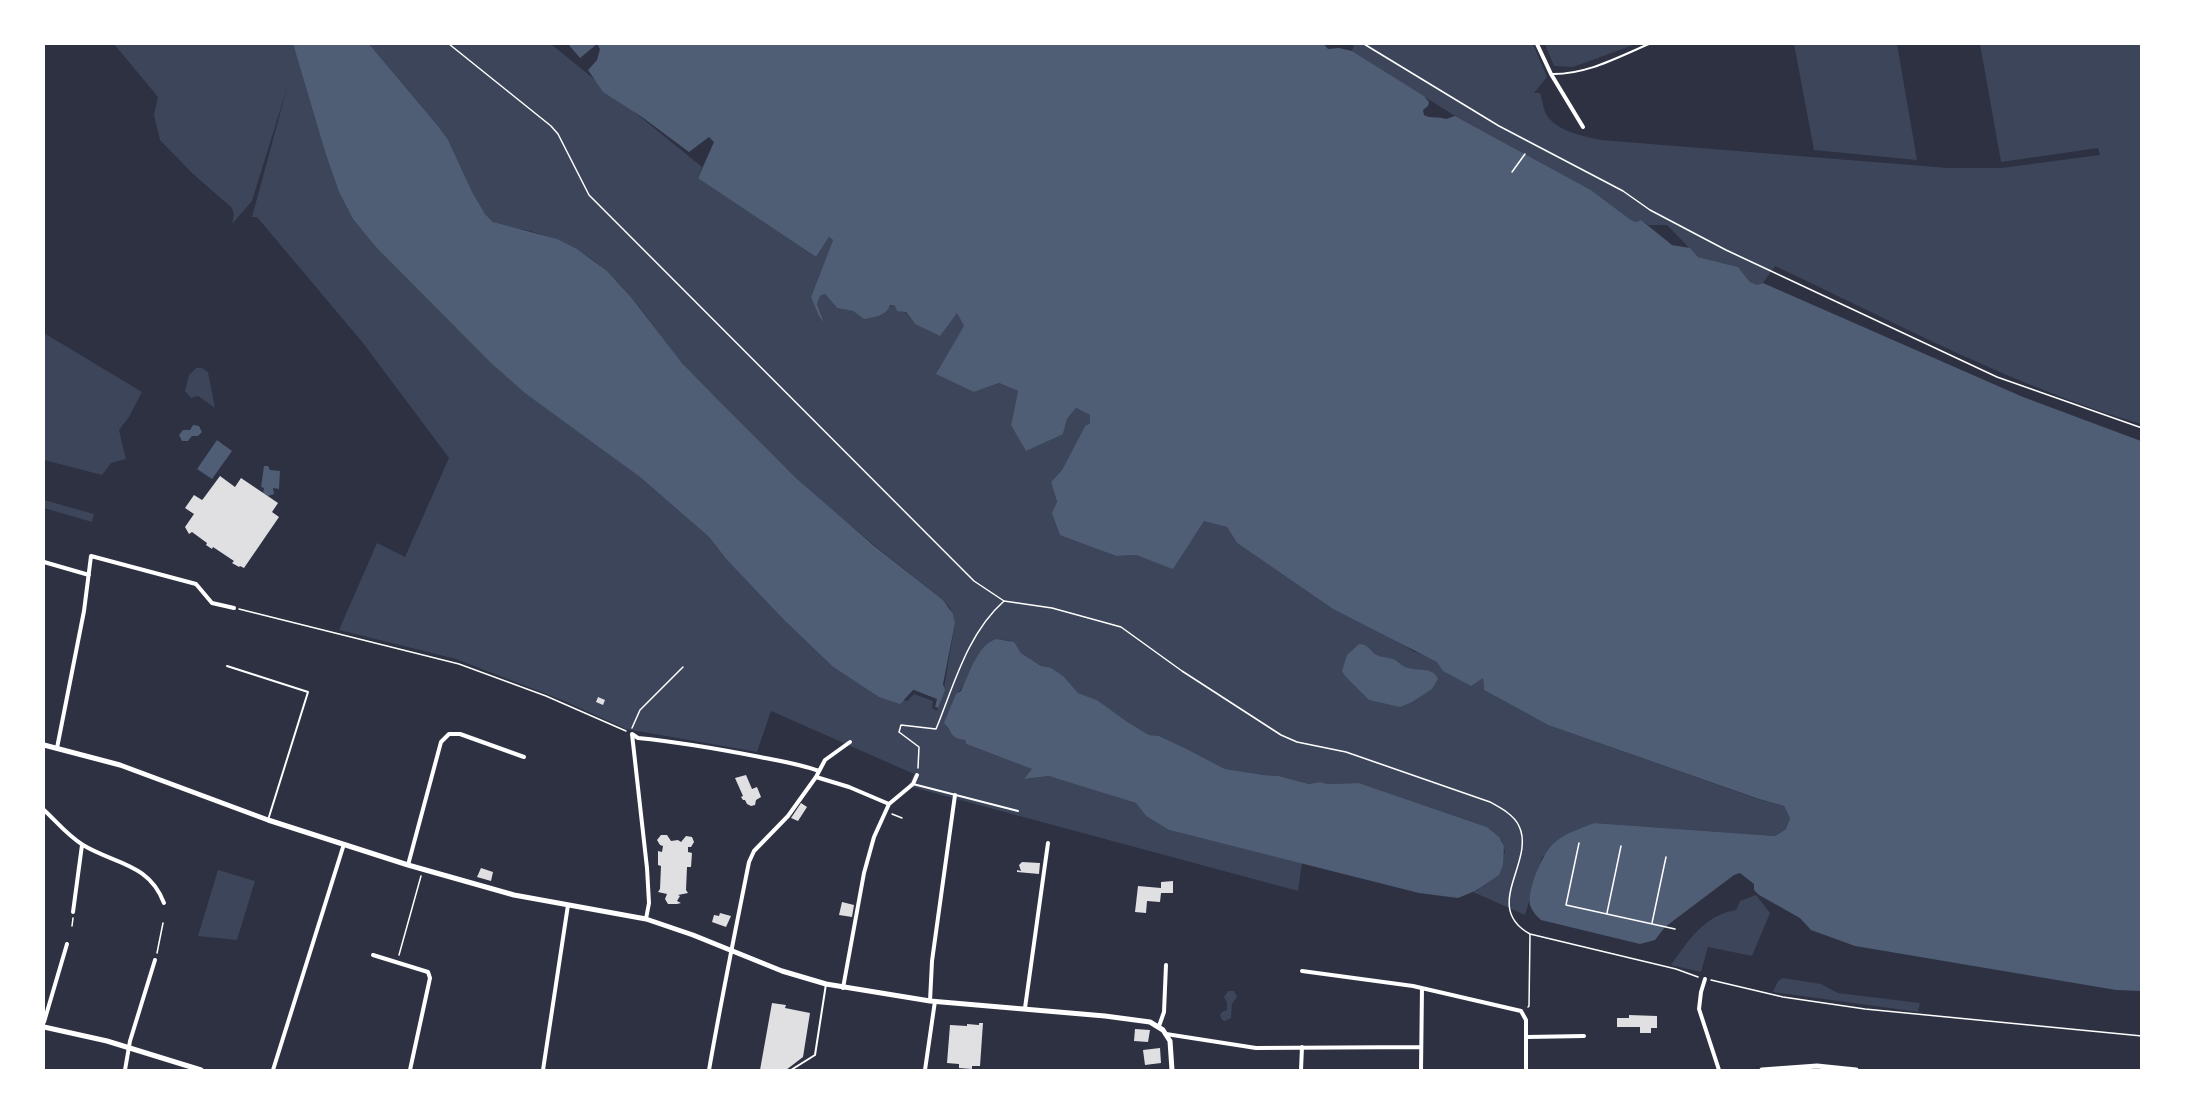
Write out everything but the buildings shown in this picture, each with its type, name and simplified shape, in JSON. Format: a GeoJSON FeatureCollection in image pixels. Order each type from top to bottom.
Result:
{"type":"FeatureCollection","features":[{"type":"Feature","properties":{"kind":"main road"},"geometry":{"type":"LineString","coordinates":[[44,745],[120,765],[268,820],[514,896],[646,919],[782,971],[826,984],[932,1001],[1140,1019],[1159,1026],[1166,1034],[1171,1047],[1172,1071]]}},
{"type":"Feature","properties":{"kind":"main road"},"geometry":{"type":"LineString","coordinates":[[44,1027],[107,1041],[201,1071]]}},
{"type":"Feature","properties":{"kind":"main road"},"geometry":{"type":"LineString","coordinates":[[1762,1071],[1817,1066],[1856,1071]]}},
{"type":"Feature","properties":{"kind":"street"},"geometry":{"type":"LineString","coordinates":[[1537,44],[1551,74],[1583,127]]}},
{"type":"Feature","properties":{"kind":"street"},"geometry":{"type":"LineString","coordinates":[[57,748],[91,556],[196,584],[212,603],[234,608]]}},
{"type":"Feature","properties":{"kind":"street"},"geometry":{"type":"LineString","coordinates":[[44,562],[89,575]]}},
{"type":"Feature","properties":{"kind":"street"},"geometry":{"type":"LineString","coordinates":[[408,865],[441,742],[449,734],[460,734],[524,757]]}},
{"type":"Feature","properties":{"kind":"street"},"geometry":{"type":"LineString","coordinates":[[632,734],[638,738],[698,746],[807,766],[819,771]]}},
{"type":"Feature","properties":{"kind":"street"},"geometry":{"type":"LineString","coordinates":[[632,734],[647,868],[649,903],[646,919]]}},
{"type":"Feature","properties":{"kind":"street"},"geometry":{"type":"LineString","coordinates":[[709,1071],[749,862],[754,851],[788,816],[816,777],[825,760],[850,742]]}},
{"type":"Feature","properties":{"kind":"street"},"geometry":{"type":"LineString","coordinates":[[843,988],[864,873],[874,837],[890,804],[914,784],[917,775]]}},
{"type":"Feature","properties":{"kind":"street"},"geometry":{"type":"LineString","coordinates":[[816,777],[849,787],[890,804]]}},
{"type":"Feature","properties":{"kind":"street"},"geometry":{"type":"LineString","coordinates":[[925,1071],[932,1001],[932,961],[955,795]]}},
{"type":"Feature","properties":{"kind":"street"},"geometry":{"type":"LineString","coordinates":[[44,810],[82,844],[142,872],[159,889],[164,903]]}},
{"type":"Feature","properties":{"kind":"street"},"geometry":{"type":"LineString","coordinates":[[1025,1008],[1048,843]]}},
{"type":"Feature","properties":{"kind":"street"},"geometry":{"type":"LineString","coordinates":[[73,912],[82,844]]}},
{"type":"Feature","properties":{"kind":"street"},"geometry":{"type":"LineString","coordinates":[[273,1071],[344,844]]}},
{"type":"Feature","properties":{"kind":"street"},"geometry":{"type":"LineString","coordinates":[[543,1071],[568,904]]}},
{"type":"Feature","properties":{"kind":"street"},"geometry":{"type":"LineString","coordinates":[[44,1022],[67,944]]}},
{"type":"Feature","properties":{"kind":"street"},"geometry":{"type":"LineString","coordinates":[[373,955],[428,972],[430,978],[410,1071]]}},
{"type":"Feature","properties":{"kind":"street"},"geometry":{"type":"LineString","coordinates":[[125,1071],[130,1041],[155,960]]}},
{"type":"Feature","properties":{"kind":"street"},"geometry":{"type":"LineString","coordinates":[[1159,1026],[1164,1012],[1167,965]]}},
{"type":"Feature","properties":{"kind":"street"},"geometry":{"type":"LineString","coordinates":[[1302,971],[1422,988],[1521,1011],[1526,1020],[1526,1071]]}},
{"type":"Feature","properties":{"kind":"street"},"geometry":{"type":"LineString","coordinates":[[1705,979],[1699,1009],[1719,1071]]}},
{"type":"Feature","properties":{"kind":"street"},"geometry":{"type":"LineString","coordinates":[[1421,1071],[1422,988]]}},
{"type":"Feature","properties":{"kind":"street"},"geometry":{"type":"LineString","coordinates":[[1166,1034],[1256,1048],[1421,1047]]}},
{"type":"Feature","properties":{"kind":"street"},"geometry":{"type":"LineString","coordinates":[[1527,1037],[1584,1036]]}},
{"type":"Feature","properties":{"kind":"street"},"geometry":{"type":"LineString","coordinates":[[1301,1071],[1302,1047]]}},
{"type":"Feature","properties":{"kind":"lane"},"geometry":{"type":"LineString","coordinates":[[1551,74],[1567,74],[1592,68],[1649,44]]}},
{"type":"Feature","properties":{"kind":"lane"},"geometry":{"type":"LineString","coordinates":[[227,666],[308,692],[268,820]]}},
{"type":"Feature","properties":{"kind":"lane"},"geometry":{"type":"LineString","coordinates":[[914,784],[1018,811]]}},
{"type":"Feature","properties":{"kind":"lane"},"geometry":{"type":"LineString","coordinates":[[791,1071],[815,1055],[826,984]]}},
{"type":"Feature","properties":{"kind":"path"},"geometry":{"type":"LineString","coordinates":[[448,44],[551,126],[558,134],[589,195],[974,581],[1005,601],[1052,608],[1121,627],[1209,689],[1281,735],[1298,742],[1346,752],[1490,802],[1506,810],[1519,825],[1523,843],[1508,896],[1513,917],[1519,928],[1530,934],[1783,997],[1865,1009],[2142,1036]]}},
{"type":"Feature","properties":{"kind":"path"},"geometry":{"type":"LineString","coordinates":[[1364,44],[1499,126],[1623,190],[1650,210],[1726,250],[1997,377],[2093,413],[2142,428]]}},
{"type":"Feature","properties":{"kind":"path"},"geometry":{"type":"LineString","coordinates":[[1512,172],[1525,154]]}},
{"type":"Feature","properties":{"kind":"path"},"geometry":{"type":"LineString","coordinates":[[917,775],[919,747],[899,732],[901,725],[936,729],[978,630],[989,614],[1005,601]]}},
{"type":"Feature","properties":{"kind":"path"},"geometry":{"type":"LineString","coordinates":[[234,608],[459,664],[546,696],[632,734],[635,719],[640,710],[683,667]]}},
{"type":"Feature","properties":{"kind":"path"},"geometry":{"type":"LineString","coordinates":[[886,812],[902,818]]}},
{"type":"Feature","properties":{"kind":"path"},"geometry":{"type":"LineString","coordinates":[[1579,843],[1566,905],[1675,929]]}},
{"type":"Feature","properties":{"kind":"path"},"geometry":{"type":"LineString","coordinates":[[1606,914],[1621,846]]}},
{"type":"Feature","properties":{"kind":"path"},"geometry":{"type":"LineString","coordinates":[[1652,924],[1666,856]]}},
{"type":"Feature","properties":{"kind":"path"},"geometry":{"type":"LineString","coordinates":[[397,962],[423,869]]}},
{"type":"Feature","properties":{"kind":"path"},"geometry":{"type":"LineString","coordinates":[[72,926],[73,912]]}},
{"type":"Feature","properties":{"kind":"path"},"geometry":{"type":"LineString","coordinates":[[155,960],[163,923]]}},
{"type":"Feature","properties":{"kind":"path"},"geometry":{"type":"LineString","coordinates":[[1529,1006],[1530,934]]}},
{"type":"Feature","properties":{"kind":"shaded area"},"geometry":{"type":"Polygon","coordinates":[[[114,44],[293,44],[339,192],[353,219],[374,245],[609,453],[709,537],[727,560],[784,620],[832,666],[937,699],[944,688],[955,623],[950,608],[832,510],[770,453],[693,375],[630,295],[597,264],[561,242],[530,231],[499,225],[491,220],[477,202],[438,126],[369,44],[551,44],[702,167],[698,177],[816,257],[829,237],[833,240],[811,297],[824,320],[817,304],[820,296],[825,294],[837,308],[853,311],[864,319],[891,306],[902,310],[915,324],[957,312],[964,326],[974,392],[999,383],[1018,391],[1011,425],[1063,434],[1067,419],[1076,408],[1090,415],[1090,423],[1085,426],[1062,470],[1051,482],[1057,502],[1089,545],[1115,556],[1135,555],[1149,559],[1204,520],[1227,527],[1237,543],[1333,609],[1391,637],[1413,651],[1483,678],[1484,690],[1548,725],[1758,799],[1784,806],[1790,818],[1786,829],[1775,836],[1594,823],[1542,857],[1525,915],[1473,892],[1478,890],[1505,852],[1502,841],[1487,827],[1359,783],[1309,784],[1279,776],[1225,769],[1159,736],[1149,735],[1097,700],[1078,693],[1055,671],[1041,666],[1021,653],[1011,641],[998,639],[958,693],[945,724],[949,730],[955,736],[965,740],[966,744],[1033,769],[1025,779],[1049,776],[1068,781],[1136,803],[1146,816],[1169,830],[1302,863],[1298,891],[908,786],[914,774],[771,711],[757,752],[626,729],[562,700],[456,659],[339,630],[377,543],[405,557],[449,458],[363,343],[257,217],[252,217],[287,88],[252,201],[232,224],[234,215],[232,208],[192,173],[160,140],[154,115],[158,97],[114,44]]]}},
{"type":"Feature","properties":{"kind":"shaded area"},"geometry":{"type":"Polygon","coordinates":[[[293,44],[369,44],[448,140],[472,192],[485,214],[493,222],[557,239],[577,249],[607,271],[631,297],[682,363],[796,478],[873,545],[943,600],[953,614],[955,623],[943,684],[945,690],[938,708],[935,707],[936,699],[914,690],[900,704],[879,697],[832,666],[784,620],[727,560],[709,537],[640,477],[525,393],[491,363],[374,245],[353,219],[339,192],[293,44]]]}},
{"type":"Feature","properties":{"kind":"shaded area"},"geometry":{"type":"Polygon","coordinates":[[[568,44],[597,44],[580,58],[568,44]]]}},
{"type":"Feature","properties":{"kind":"shaded area"},"geometry":{"type":"Polygon","coordinates":[[[597,44],[1324,44],[1328,49],[1339,48],[1352,51],[1424,96],[1429,102],[1423,110],[1424,115],[1446,119],[1455,116],[1591,190],[1631,220],[1636,222],[1641,220],[1672,245],[1690,248],[1698,257],[1738,267],[1750,282],[1757,285],[1763,283],[2023,397],[2141,441],[2141,991],[2116,990],[1855,946],[1811,930],[1800,918],[1759,895],[1754,890],[1754,884],[1740,873],[1734,875],[1665,927],[1655,940],[1640,944],[1541,920],[1530,905],[1536,873],[1553,844],[1578,829],[1594,823],[1775,836],[1786,829],[1790,818],[1784,806],[1548,725],[1484,690],[1483,678],[1471,686],[1443,671],[1437,662],[1333,609],[1237,543],[1227,527],[1204,521],[1173,569],[1136,555],[1116,556],[1060,535],[1052,513],[1057,502],[1051,482],[1062,470],[1085,426],[1090,423],[1090,415],[1076,408],[1067,419],[1063,434],[1026,451],[1011,425],[1018,391],[999,383],[974,392],[936,374],[964,326],[957,313],[940,336],[915,324],[906,312],[897,311],[895,306],[890,305],[883,314],[864,319],[853,311],[837,308],[825,294],[820,296],[817,304],[824,322],[811,297],[833,240],[829,237],[816,257],[698,178],[714,142],[709,137],[689,152],[642,117],[603,92],[588,70],[597,60],[600,49],[597,44]]]}},
{"type":"Feature","properties":{"kind":"shaded area"},"geometry":{"type":"Polygon","coordinates":[[[1354,44],[1533,44],[1547,77],[1534,93],[1540,93],[1549,118],[1570,132],[1601,140],[1948,168],[2001,168],[2100,155],[2098,148],[2001,162],[1980,44],[2141,44],[2141,424],[2094,409],[2002,373],[1775,266],[1763,283],[1757,286],[1750,282],[1738,267],[1698,257],[1667,225],[1648,225],[1641,220],[1636,222],[1631,220],[1591,190],[1455,116],[1352,51],[1354,44]]]}},
{"type":"Feature","properties":{"kind":"shaded area"},"geometry":{"type":"Polygon","coordinates":[[[1545,44],[1636,44],[1573,67],[1554,66],[1545,44]]]}},
{"type":"Feature","properties":{"kind":"shaded area"},"geometry":{"type":"Polygon","coordinates":[[[1794,44],[1897,44],[1917,160],[1814,150],[1794,44]]]}},
{"type":"Feature","properties":{"kind":"shaded area"},"geometry":{"type":"Polygon","coordinates":[[[44,333],[142,392],[129,417],[119,430],[126,459],[111,463],[102,475],[44,460],[44,333]]]}},
{"type":"Feature","properties":{"kind":"shaded area"},"geometry":{"type":"Polygon","coordinates":[[[196,368],[202,368],[208,372],[215,408],[198,396],[191,398],[185,391],[189,375],[196,368]]]}},
{"type":"Feature","properties":{"kind":"shaded area"},"geometry":{"type":"Polygon","coordinates":[[[193,425],[199,426],[202,432],[198,436],[192,436],[188,441],[182,441],[179,435],[183,430],[190,430],[193,425]]]}},
{"type":"Feature","properties":{"kind":"shaded area"},"geometry":{"type":"Polygon","coordinates":[[[217,440],[232,451],[212,479],[197,469],[217,440]]]}},
{"type":"Feature","properties":{"kind":"shaded area"},"geometry":{"type":"Polygon","coordinates":[[[264,466],[268,466],[270,470],[280,471],[279,489],[273,488],[274,494],[268,496],[263,493],[264,488],[261,487],[264,466]]]}},
{"type":"Feature","properties":{"kind":"shaded area"},"geometry":{"type":"Polygon","coordinates":[[[44,500],[94,514],[92,522],[44,508],[44,500]]]}},
{"type":"Feature","properties":{"kind":"shaded area"},"geometry":{"type":"Polygon","coordinates":[[[997,639],[1014,642],[1021,653],[1063,676],[1078,693],[1097,700],[1149,735],[1159,736],[1225,769],[1279,776],[1309,784],[1359,783],[1487,827],[1499,837],[1504,846],[1503,865],[1499,875],[1475,891],[1458,898],[1419,893],[1169,830],[1146,816],[1136,803],[1049,776],[1024,779],[1032,769],[966,744],[965,740],[954,736],[944,723],[956,694],[961,691],[979,653],[990,642],[997,639]]]}},
{"type":"Feature","properties":{"kind":"shaded area"},"geometry":{"type":"Polygon","coordinates":[[[1359,644],[1405,667],[1432,672],[1438,679],[1432,689],[1400,707],[1369,700],[1342,671],[1347,655],[1359,644]]]}},
{"type":"Feature","properties":{"kind":"shaded area"},"geometry":{"type":"Polygon","coordinates":[[[218,870],[255,881],[237,940],[198,936],[218,870]]]}},
{"type":"Feature","properties":{"kind":"shaded area"},"geometry":{"type":"Polygon","coordinates":[[[1756,895],[1770,913],[1752,956],[1708,947],[1701,972],[1671,965],[1691,938],[1706,923],[1715,917],[1736,910],[1740,901],[1756,895]]]}},
{"type":"Feature","properties":{"kind":"shaded area"},"geometry":{"type":"Polygon","coordinates":[[[1783,978],[1821,984],[1838,993],[1920,1003],[1918,1012],[1773,992],[1778,981],[1783,978]]]}},
{"type":"Feature","properties":{"kind":"shaded area"},"geometry":{"type":"Polygon","coordinates":[[[1228,991],[1234,991],[1237,997],[1232,1004],[1231,1018],[1225,1021],[1220,1015],[1227,1010],[1224,997],[1228,991]]]}},
{"type":"Feature","properties":{"kind":"pier"},"geometry":{"type":"Polygon","coordinates":[[[913,690],[937,699],[935,707],[938,708],[937,711],[932,708],[933,701],[914,694],[907,701],[904,700],[913,690]]]}}]}
